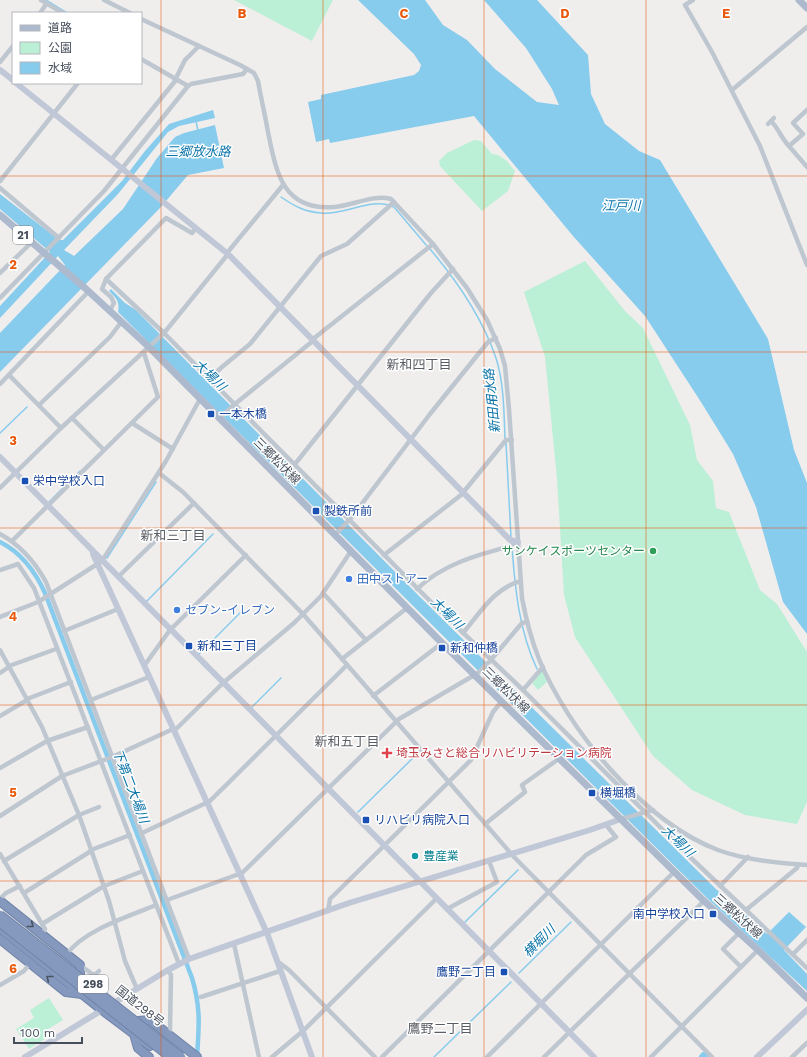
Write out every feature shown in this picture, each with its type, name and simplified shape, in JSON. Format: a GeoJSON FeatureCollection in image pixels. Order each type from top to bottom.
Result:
{"type":"FeatureCollection","features":[{"type":"Feature","properties":{"kind":"highway","name":"298"},"geometry":{"type":"LineString","coordinates":[[0,900],[80,964],[80,974]]}},
{"type":"Feature","properties":{"kind":"highway","name":"国道298号"},"geometry":{"type":"LineString","coordinates":[[0,910],[139,1021],[188,1054]]}},
{"type":"Feature","properties":{"kind":"highway"},"geometry":{"type":"LineString","coordinates":[[0,915],[181,1057]]}},
{"type":"Feature","properties":{"kind":"highway"},"geometry":{"type":"LineString","coordinates":[[0,923],[170,1057]]}},
{"type":"Feature","properties":{"kind":"highway","name":"国道298号"},"geometry":{"type":"LineString","coordinates":[[0,928],[102,1010],[165,1057]]}},
{"type":"Feature","properties":{"kind":"highway","name":"国道298号"},"geometry":{"type":"LineString","coordinates":[[0,939],[66,992],[83,994]]}},
{"type":"Feature","properties":{"kind":"highway"},"geometry":{"type":"LineString","coordinates":[[139,1021],[150,1020],[168,1034],[188,1054],[197,1057]]}},
{"type":"Feature","properties":{"kind":"highway"},"geometry":{"type":"LineString","coordinates":[[134,1034],[138,1048],[146,1056]]}},
{"type":"Feature","properties":{"kind":"main road"},"geometry":{"type":"LineString","coordinates":[[799,0],[807,8]]}},
{"type":"Feature","properties":{"kind":"main road","name":"三郷松伏線"},"geometry":{"type":"LineString","coordinates":[[0,216],[46,252],[151,346],[200,399],[221,417],[442,643],[476,674],[623,819],[674,872],[807,998]]}},
{"type":"Feature","properties":{"kind":"street"},"geometry":{"type":"LineString","coordinates":[[41,0],[61,12]]}},
{"type":"Feature","properties":{"kind":"street"},"geometry":{"type":"LineString","coordinates":[[104,0],[128,12]]}},
{"type":"Feature","properties":{"kind":"street"},"geometry":{"type":"LineString","coordinates":[[693,0],[685,5],[732,90],[770,169],[807,265]]}},
{"type":"Feature","properties":{"kind":"street"},"geometry":{"type":"LineString","coordinates":[[41,12],[47,4]]}},
{"type":"Feature","properties":{"kind":"street"},"geometry":{"type":"LineString","coordinates":[[142,19],[219,54],[254,73],[258,81],[276,169],[283,185],[295,197],[307,203],[321,207],[338,206],[380,198],[388,198],[394,202],[432,244],[453,269],[474,298],[496,338],[504,366],[512,440],[516,542],[527,622],[542,667],[559,699],[583,734],[623,782],[653,810],[696,840],[717,850],[748,857],[798,865],[807,865]]}},
{"type":"Feature","properties":{"kind":"street"},"geometry":{"type":"LineString","coordinates":[[732,90],[807,27]]}},
{"type":"Feature","properties":{"kind":"street"},"geometry":{"type":"LineString","coordinates":[[111,160],[176,80],[185,60],[199,46]]}},
{"type":"Feature","properties":{"kind":"street"},"geometry":{"type":"LineString","coordinates":[[0,62],[12,47]]}},
{"type":"Feature","properties":{"kind":"street"},"geometry":{"type":"LineString","coordinates":[[142,61],[188,86]]}},
{"type":"Feature","properties":{"kind":"street"},"geometry":{"type":"LineString","coordinates":[[0,298],[46,252],[123,170],[188,86],[191,84],[243,74],[247,69]]}},
{"type":"Feature","properties":{"kind":"street"},"geometry":{"type":"LineString","coordinates":[[0,70],[12,79]]}},
{"type":"Feature","properties":{"kind":"street"},"geometry":{"type":"LineString","coordinates":[[17,84],[228,253],[510,540],[516,542]]}},
{"type":"Feature","properties":{"kind":"street"},"geometry":{"type":"LineString","coordinates":[[0,181],[77,84]]}},
{"type":"Feature","properties":{"kind":"street"},"geometry":{"type":"LineString","coordinates":[[789,146],[805,133],[793,123],[807,110]]}},
{"type":"Feature","properties":{"kind":"street"},"geometry":{"type":"LineString","coordinates":[[771,121],[780,130],[781,137],[807,167]]}},
{"type":"Feature","properties":{"kind":"street"},"geometry":{"type":"LineString","coordinates":[[0,488],[61,428],[163,334],[283,185]]}},
{"type":"Feature","properties":{"kind":"street"},"geometry":{"type":"LineString","coordinates":[[0,188],[58,238]]}},
{"type":"Feature","properties":{"kind":"street"},"geometry":{"type":"LineString","coordinates":[[209,379],[247,348],[321,256],[347,244],[394,202]]}},
{"type":"Feature","properties":{"kind":"street"},"geometry":{"type":"LineString","coordinates":[[110,310],[114,303],[113,300],[102,288],[106,279],[166,218],[171,219],[192,233],[196,228]]}},
{"type":"Feature","properties":{"kind":"street"},"geometry":{"type":"LineString","coordinates":[[0,273],[32,242]]}},
{"type":"Feature","properties":{"kind":"street"},"geometry":{"type":"LineString","coordinates":[[221,417],[233,405],[432,244]]}},
{"type":"Feature","properties":{"kind":"street"},"geometry":{"type":"LineString","coordinates":[[295,464],[431,293],[453,269]]}},
{"type":"Feature","properties":{"kind":"street"},"geometry":{"type":"LineString","coordinates":[[106,279],[209,379],[233,405],[295,464],[417,589],[490,661],[523,690],[643,813],[807,968]]}},
{"type":"Feature","properties":{"kind":"street"},"geometry":{"type":"LineString","coordinates":[[0,384],[87,290]]}},
{"type":"Feature","properties":{"kind":"street"},"geometry":{"type":"LineString","coordinates":[[39,405],[110,337],[122,321]]}},
{"type":"Feature","properties":{"kind":"street"},"geometry":{"type":"LineString","coordinates":[[336,533],[350,520],[411,439],[488,342],[496,338]]}},
{"type":"Feature","properties":{"kind":"street"},"geometry":{"type":"LineString","coordinates":[[12,541],[158,397],[144,353]]}},
{"type":"Feature","properties":{"kind":"street"},"geometry":{"type":"LineString","coordinates":[[9,375],[61,428]]}},
{"type":"Feature","properties":{"kind":"street"},"geometry":{"type":"LineString","coordinates":[[0,617],[40,601],[99,562],[159,473],[200,399]]}},
{"type":"Feature","properties":{"kind":"street"},"geometry":{"type":"LineString","coordinates":[[72,418],[104,450]]}},
{"type":"Feature","properties":{"kind":"street"},"geometry":{"type":"LineString","coordinates":[[132,423],[173,449]]}},
{"type":"Feature","properties":{"kind":"street"},"geometry":{"type":"LineString","coordinates":[[384,555],[464,492],[506,440],[512,440]]}},
{"type":"Feature","properties":{"kind":"street"},"geometry":{"type":"LineString","coordinates":[[0,457],[90,550],[99,562],[118,577],[594,1057]]}},
{"type":"Feature","properties":{"kind":"street"},"geometry":{"type":"LineString","coordinates":[[159,473],[183,492],[303,614],[511,854],[712,1057]]}},
{"type":"Feature","properties":{"kind":"street"},"geometry":{"type":"LineString","coordinates":[[118,577],[194,503]]}},
{"type":"Feature","properties":{"kind":"street"},"geometry":{"type":"LineString","coordinates":[[0,534],[12,541],[32,560],[40,572],[91,700],[189,959]]}},
{"type":"Feature","properties":{"kind":"street"},"geometry":{"type":"LineString","coordinates":[[417,589],[439,572],[473,556],[511,546],[516,542]]}},
{"type":"Feature","properties":{"kind":"street"},"geometry":{"type":"LineString","coordinates":[[0,816],[62,776],[112,757],[174,730],[223,683],[303,614],[324,593],[351,551]]}},
{"type":"Feature","properties":{"kind":"street"},"geometry":{"type":"LineString","coordinates":[[144,666],[170,630],[246,555]]}},
{"type":"Feature","properties":{"kind":"street"},"geometry":{"type":"LineString","coordinates":[[99,562],[118,609],[267,933],[312,1057]]}},
{"type":"Feature","properties":{"kind":"street"},"geometry":{"type":"LineString","coordinates":[[0,570],[18,564],[32,584],[40,601],[56,648],[71,682],[179,964]]}},
{"type":"Feature","properties":{"kind":"street"},"geometry":{"type":"LineString","coordinates":[[463,633],[493,595],[512,583],[521,580]]}},
{"type":"Feature","properties":{"kind":"street"},"geometry":{"type":"LineString","coordinates":[[324,593],[366,640]]}},
{"type":"Feature","properties":{"kind":"street"},"geometry":{"type":"LineString","coordinates":[[342,659],[407,608]]}},
{"type":"Feature","properties":{"kind":"street"},"geometry":{"type":"LineString","coordinates":[[64,631],[118,609]]}},
{"type":"Feature","properties":{"kind":"street"},"geometry":{"type":"LineString","coordinates":[[167,900],[240,875],[396,722],[476,674],[490,661],[522,623],[527,622]]}},
{"type":"Feature","properties":{"kind":"street"},"geometry":{"type":"LineString","coordinates":[[373,696],[442,643]]}},
{"type":"Feature","properties":{"kind":"street"},"geometry":{"type":"LineString","coordinates":[[0,673],[9,667],[56,648]]}},
{"type":"Feature","properties":{"kind":"street"},"geometry":{"type":"LineString","coordinates":[[0,650],[27,699],[47,741],[78,815],[115,920],[123,955],[137,989]]}},
{"type":"Feature","properties":{"kind":"street"},"geometry":{"type":"LineString","coordinates":[[142,833],[207,803],[348,665]]}},
{"type":"Feature","properties":{"kind":"street"},"geometry":{"type":"LineString","coordinates":[[523,690],[542,667]]}},
{"type":"Feature","properties":{"kind":"street"},"geometry":{"type":"LineString","coordinates":[[91,700],[149,677]]}},
{"type":"Feature","properties":{"kind":"street"},"geometry":{"type":"LineString","coordinates":[[0,716],[27,699],[71,682]]}},
{"type":"Feature","properties":{"kind":"street"},"geometry":{"type":"LineString","coordinates":[[328,911],[330,899],[471,760],[493,712],[502,701]]}},
{"type":"Feature","properties":{"kind":"street"},"geometry":{"type":"LineString","coordinates":[[0,768],[47,741],[88,727]]}},
{"type":"Feature","properties":{"kind":"street"},"geometry":{"type":"LineString","coordinates":[[485,824],[525,792],[522,785],[560,758]]}},
{"type":"Feature","properties":{"kind":"street"},"geometry":{"type":"LineString","coordinates":[[4,860],[78,815],[99,807]]}},
{"type":"Feature","properties":{"kind":"street"},"geometry":{"type":"LineString","coordinates":[[25,1057],[168,970],[189,959],[328,911],[653,810]]}},
{"type":"Feature","properties":{"kind":"street"},"geometry":{"type":"LineString","coordinates":[[382,1057],[586,855],[616,837],[606,825]]}},
{"type":"Feature","properties":{"kind":"street"},"geometry":{"type":"LineString","coordinates":[[24,893],[91,850],[130,835]]}},
{"type":"Feature","properties":{"kind":"street"},"geometry":{"type":"LineString","coordinates":[[0,854],[45,929],[42,934]]}},
{"type":"Feature","properties":{"kind":"street"},"geometry":{"type":"LineString","coordinates":[[720,886],[748,857]]}},
{"type":"Feature","properties":{"kind":"street"},"geometry":{"type":"LineString","coordinates":[[447,909],[497,882],[489,861]]}},
{"type":"Feature","properties":{"kind":"street"},"geometry":{"type":"LineString","coordinates":[[746,910],[797,868],[798,865]]}},
{"type":"Feature","properties":{"kind":"street"},"geometry":{"type":"LineString","coordinates":[[42,924],[104,886],[143,870]]}},
{"type":"Feature","properties":{"kind":"street"},"geometry":{"type":"LineString","coordinates":[[487,1057],[674,872]]}},
{"type":"Feature","properties":{"kind":"street"},"geometry":{"type":"LineString","coordinates":[[0,900],[6,893],[20,886]]}},
{"type":"Feature","properties":{"kind":"street"},"geometry":{"type":"LineString","coordinates":[[272,1057],[303,1032],[437,898]]}},
{"type":"Feature","properties":{"kind":"street"},"geometry":{"type":"LineString","coordinates":[[544,1057],[630,975],[704,901]]}},
{"type":"Feature","properties":{"kind":"street"},"geometry":{"type":"LineString","coordinates":[[67,954],[88,937],[115,920],[156,906]]}},
{"type":"Feature","properties":{"kind":"street"},"geometry":{"type":"LineString","coordinates":[[739,933],[723,949],[741,967]]}},
{"type":"Feature","properties":{"kind":"street"},"geometry":{"type":"LineString","coordinates":[[793,954],[807,940]]}},
{"type":"Feature","properties":{"kind":"street"},"geometry":{"type":"LineString","coordinates":[[234,944],[259,1057]]}},
{"type":"Feature","properties":{"kind":"street"},"geometry":{"type":"LineString","coordinates":[[651,1057],[758,950]]}},
{"type":"Feature","properties":{"kind":"street"},"geometry":{"type":"LineString","coordinates":[[277,961],[284,965],[375,1057]]}},
{"type":"Feature","properties":{"kind":"street"},"geometry":{"type":"LineString","coordinates":[[0,985],[24,971],[30,963]]}},
{"type":"Feature","properties":{"kind":"street"},"geometry":{"type":"LineString","coordinates":[[80,964],[92,974],[96,974],[99,971]]}},
{"type":"Feature","properties":{"kind":"street"},"geometry":{"type":"LineString","coordinates":[[168,970],[171,975],[170,1030],[168,1034]]}},
{"type":"Feature","properties":{"kind":"street"},"geometry":{"type":"LineString","coordinates":[[201,996],[280,971]]}},
{"type":"Feature","properties":{"kind":"street"},"geometry":{"type":"LineString","coordinates":[[757,1057],[807,1010]]}},
{"type":"Feature","properties":{"kind":"street"},"geometry":{"type":"LineString","coordinates":[[792,1057],[807,1043]]}},
{"type":"Feature","properties":{"kind":"green space"},"geometry":{"type":"Polygon","coordinates":[[[234,0],[333,0],[312,41],[234,0]]]}},
{"type":"Feature","properties":{"kind":"green space"},"geometry":{"type":"Polygon","coordinates":[[[474,140],[481,141],[492,154],[498,155],[507,161],[515,171],[508,191],[482,211],[440,166],[439,161],[447,153],[474,140]]]}},
{"type":"Feature","properties":{"kind":"green space","name":"サンケイスポーツセンター"},"geometry":{"type":"Polygon","coordinates":[[[585,261],[625,311],[643,328],[690,425],[697,460],[713,481],[716,508],[729,512],[760,590],[777,604],[807,652],[807,802],[797,824],[745,815],[692,790],[653,756],[575,637],[564,595],[557,479],[545,357],[524,292],[585,261]]]}},
{"type":"Feature","properties":{"kind":"green space"},"geometry":{"type":"Polygon","coordinates":[[[542,670],[547,682],[538,690],[532,683],[542,670]]]}},
{"type":"Feature","properties":{"kind":"green space"},"geometry":{"type":"Polygon","coordinates":[[[49,998],[63,1020],[45,1031],[48,1037],[29,1049],[16,1029],[34,1018],[30,1010],[49,998]]]}},
{"type":"Feature","properties":{"kind":"water","name":"江戸川"},"geometry":{"type":"Polygon","coordinates":[[[358,0],[425,0],[443,25],[467,40],[495,69],[537,102],[559,105],[552,89],[526,48],[484,0],[537,0],[588,55],[591,94],[605,124],[639,151],[660,160],[768,339],[794,450],[807,483],[807,634],[783,602],[756,507],[733,454],[701,402],[645,316],[573,236],[474,116],[330,143],[329,139],[316,142],[308,102],[321,99],[321,95],[414,75],[419,71],[421,65],[414,54],[358,0]]]}},
{"type":"Feature","properties":{"kind":"water","name":"三郷放水路"},"geometry":{"type":"Polygon","coordinates":[[[213,110],[215,118],[179,126],[168,132],[118,194],[64,250],[74,256],[123,209],[157,158],[175,137],[184,133],[215,125],[224,168],[188,175],[160,208],[0,372],[0,333],[65,265],[58,256],[0,318],[0,306],[50,252],[0,209],[0,194],[59,240],[63,240],[122,181],[145,151],[169,124],[213,110]]]}},
{"type":"Feature","properties":{"kind":"water"},"geometry":{"type":"Polygon","coordinates":[[[111,289],[125,303],[136,310],[420,597],[716,889],[767,934],[789,912],[806,927],[784,950],[807,974],[807,991],[708,899],[118,312],[118,302],[109,291],[111,289]]]}},
{"type":"Feature","properties":{"kind":"waterway","name":"新田用水路"},"geometry":{"type":"LineString","coordinates":[[46,0],[65,12]]}},
{"type":"Feature","properties":{"kind":"waterway"},"geometry":{"type":"LineString","coordinates":[[196,121],[198,131]]}},
{"type":"Feature","properties":{"kind":"waterway","name":"新田用水路"},"geometry":{"type":"LineString","coordinates":[[281,197],[300,208],[321,213],[339,212],[376,204],[385,204],[394,207],[427,246]]}},
{"type":"Feature","properties":{"kind":"waterway","name":"新田用水路"},"geometry":{"type":"LineString","coordinates":[[430,249],[468,300],[484,328],[496,358],[501,378],[505,439]]}},
{"type":"Feature","properties":{"kind":"waterway"},"geometry":{"type":"LineString","coordinates":[[0,433],[27,407]]}},
{"type":"Feature","properties":{"kind":"waterway","name":"新田用水路"},"geometry":{"type":"LineString","coordinates":[[506,443],[511,537]]}},
{"type":"Feature","properties":{"kind":"waterway"},"geometry":{"type":"LineString","coordinates":[[49,502],[80,471]]}},
{"type":"Feature","properties":{"kind":"waterway"},"geometry":{"type":"LineString","coordinates":[[107,558],[156,482]]}},
{"type":"Feature","properties":{"kind":"waterway"},"geometry":{"type":"LineString","coordinates":[[146,602],[213,534]]}},
{"type":"Feature","properties":{"kind":"waterway","name":"下第二大場川"},"geometry":{"type":"LineString","coordinates":[[0,542],[8,546],[27,563],[37,577],[45,593],[192,978],[198,1008],[199,1026],[197,1057]]}},
{"type":"Feature","properties":{"kind":"waterway","name":"新田用水路"},"geometry":{"type":"LineString","coordinates":[[512,547],[516,594],[522,625],[537,669]]}},
{"type":"Feature","properties":{"kind":"waterway"},"geometry":{"type":"LineString","coordinates":[[199,654],[244,609]]}},
{"type":"Feature","properties":{"kind":"waterway"},"geometry":{"type":"LineString","coordinates":[[251,708],[281,678]]}},
{"type":"Feature","properties":{"kind":"waterway"},"geometry":{"type":"LineString","coordinates":[[358,812],[416,755]]}},
{"type":"Feature","properties":{"kind":"waterway"},"geometry":{"type":"LineString","coordinates":[[465,922],[518,870]]}},
{"type":"Feature","properties":{"kind":"waterway","name":"横堀川"},"geometry":{"type":"LineString","coordinates":[[519,973],[571,922]]}},
{"type":"Feature","properties":{"kind":"waterway","name":"横堀川"},"geometry":{"type":"LineString","coordinates":[[434,1057],[511,982]]}},
{"type":"Feature","properties":{"kind":"place","name":"一本木橋"},"geometry":{"type":"Point","coordinates":[211,414]}},
{"type":"Feature","properties":{"kind":"place","name":"栄中学校入口"},"geometry":{"type":"Point","coordinates":[25,481]}},
{"type":"Feature","properties":{"kind":"place","name":"製鉄所前"},"geometry":{"type":"Point","coordinates":[316,511]}},
{"type":"Feature","properties":{"kind":"place","name":"サンケイスポーツセンター"},"geometry":{"type":"Point","coordinates":[653,551]}},
{"type":"Feature","properties":{"kind":"place","name":"田中ストアー"},"geometry":{"type":"Point","coordinates":[349,579]}},
{"type":"Feature","properties":{"kind":"place","name":"セブン-イレブン"},"geometry":{"type":"Point","coordinates":[177,610]}},
{"type":"Feature","properties":{"kind":"place","name":"新和三丁目"},"geometry":{"type":"Point","coordinates":[189,646]}},
{"type":"Feature","properties":{"kind":"place","name":"新和仲橋"},"geometry":{"type":"Point","coordinates":[442,648]}},
{"type":"Feature","properties":{"kind":"place","name":"埼玉みさと総合リハビリテーション病院"},"geometry":{"type":"Point","coordinates":[387,753]}},
{"type":"Feature","properties":{"kind":"place","name":"横堀橋"},"geometry":{"type":"Point","coordinates":[592,793]}},
{"type":"Feature","properties":{"kind":"place","name":"リハビリ病院入口"},"geometry":{"type":"Point","coordinates":[366,820]}},
{"type":"Feature","properties":{"kind":"place","name":"豊産業"},"geometry":{"type":"Point","coordinates":[415,856]}},
{"type":"Feature","properties":{"kind":"place","name":"南中学校入口"},"geometry":{"type":"Point","coordinates":[713,914]}},
{"type":"Feature","properties":{"kind":"place","name":"鷹野二丁目"},"geometry":{"type":"Point","coordinates":[504,972]}},
{"type":"Feature","properties":{"kind":"district","name":"新和四丁目"},"geometry":{"type":"Point","coordinates":[419,364]}},
{"type":"Feature","properties":{"kind":"district","name":"新和三丁目"},"geometry":{"type":"Point","coordinates":[173,535]}},
{"type":"Feature","properties":{"kind":"district","name":"新和五丁目"},"geometry":{"type":"Point","coordinates":[347,741]}},
{"type":"Feature","properties":{"kind":"district","name":"鷹野二丁目"},"geometry":{"type":"Point","coordinates":[440,1028]}},
{"type":"Feature","properties":{"kind":"water label","name":"大場川"},"geometry":{"type":"Point","coordinates":[210,375]}},
{"type":"Feature","properties":{"kind":"water label","name":"大場川"},"geometry":{"type":"Point","coordinates":[447,613]}},
{"type":"Feature","properties":{"kind":"water label","name":"大場川"},"geometry":{"type":"Point","coordinates":[678,841]}}]}
